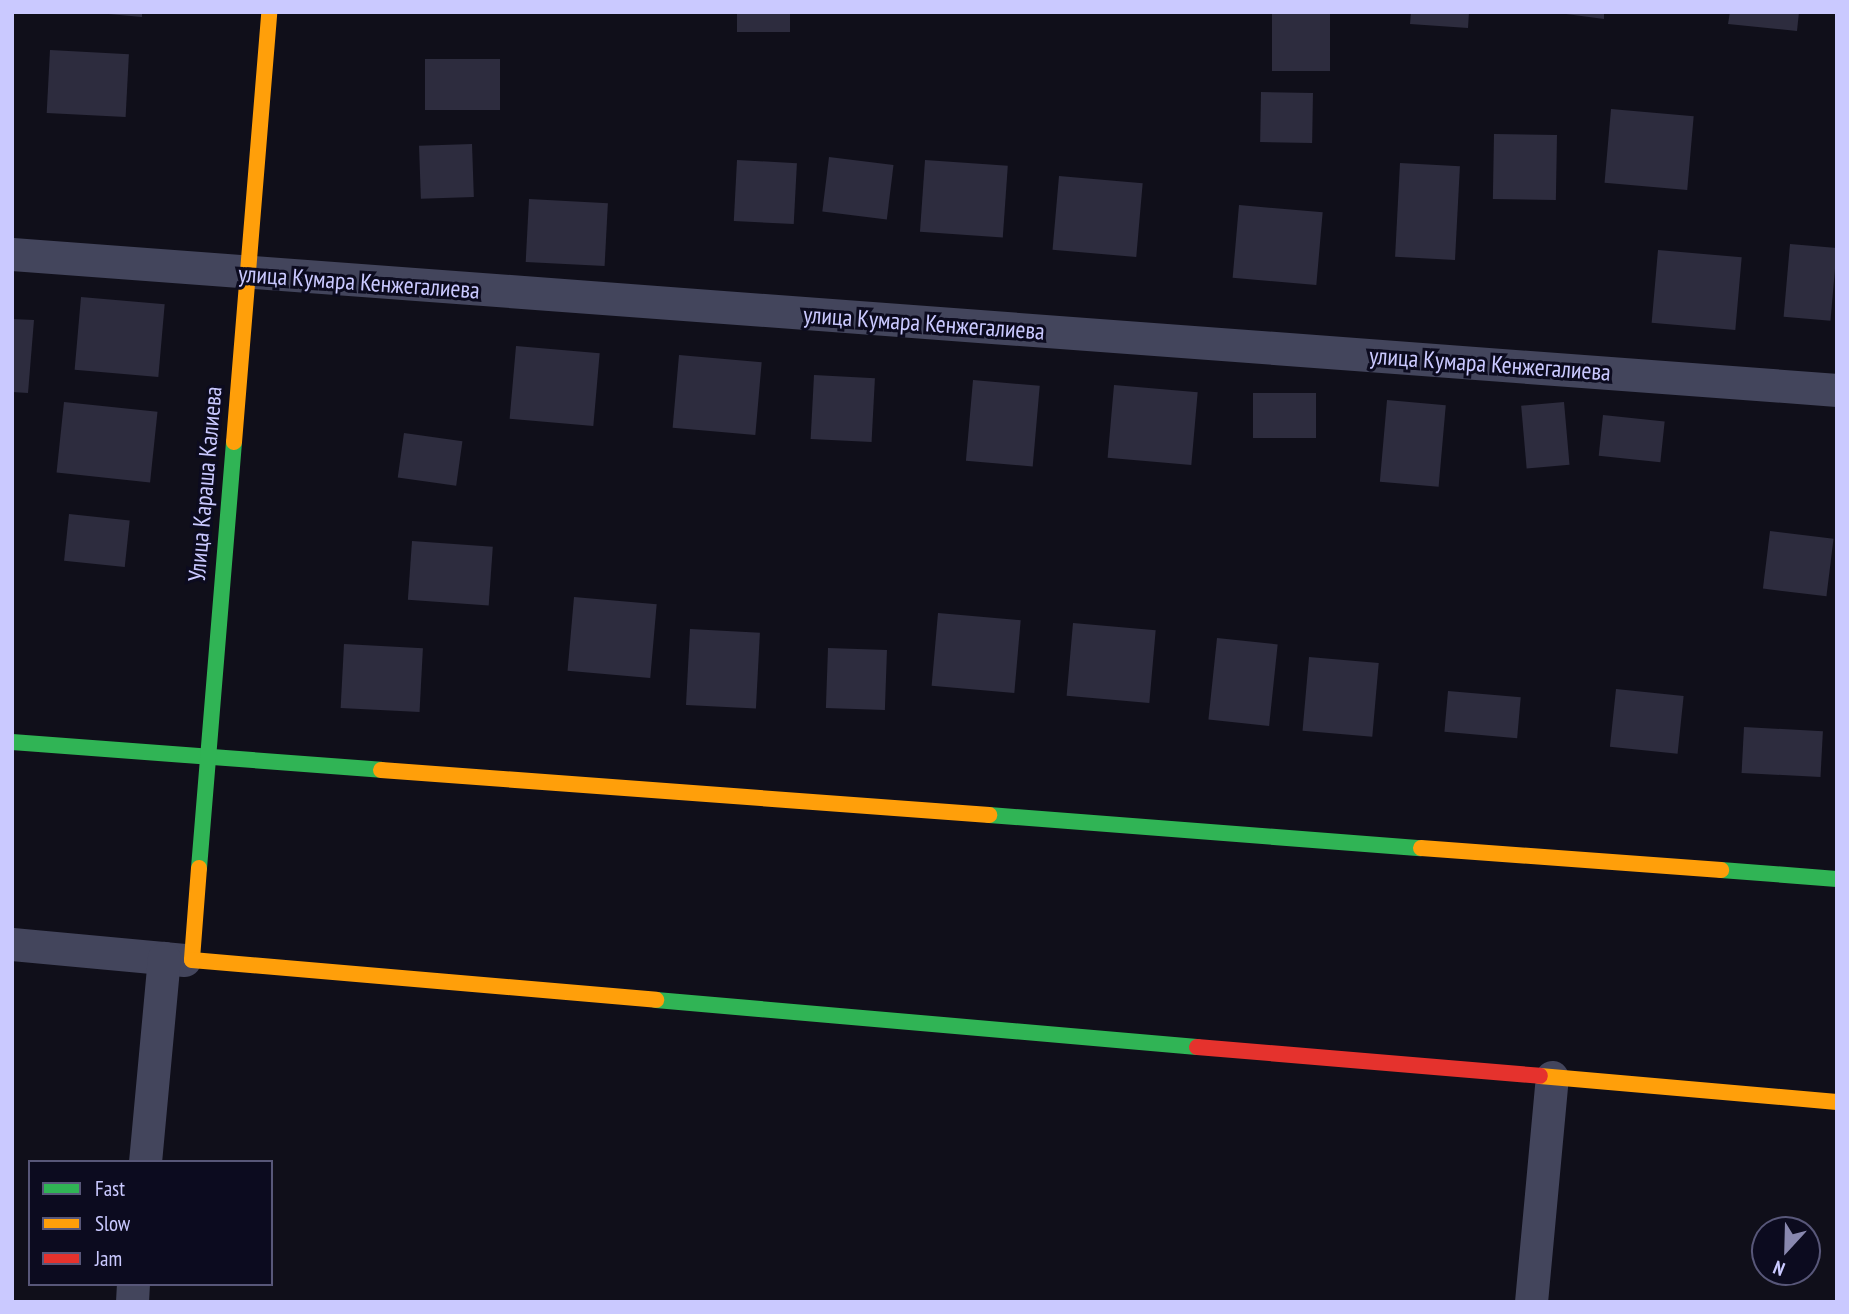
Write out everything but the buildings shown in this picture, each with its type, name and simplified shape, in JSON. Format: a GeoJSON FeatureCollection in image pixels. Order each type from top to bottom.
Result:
{"type":"FeatureCollection","features":[{"type":"Feature","properties":{"kind":"street","name":"Улица Караша Калиева"},"geometry":{"type":"LineString","coordinates":[[178,959],[206,755],[269,12]]}},
{"type":"Feature","properties":{"kind":"street","name":"улица Кумара Кенжегалиева"},"geometry":{"type":"LineString","coordinates":[[12,254],[1837,390]]}},
{"type":"Feature","properties":{"kind":"street"},"geometry":{"type":"LineString","coordinates":[[12,742],[1837,879]]}},
{"type":"Feature","properties":{"kind":"street"},"geometry":{"type":"LineString","coordinates":[[12,944],[1837,1102]]}},
{"type":"Feature","properties":{"kind":"street"},"geometry":{"type":"LineString","coordinates":[[145,1160],[178,959]]}},
{"type":"Feature","properties":{"kind":"street"},"geometry":{"type":"LineString","coordinates":[[1531,1302],[1552,1077]]}},
{"type":"Feature","properties":{"kind":"traffic: fast"},"geometry":{"type":"LineString","coordinates":[[199,868],[234,442]]}},
{"type":"Feature","properties":{"kind":"traffic: fast"},"geometry":{"type":"LineString","coordinates":[[12,742],[381,770]]}},
{"type":"Feature","properties":{"kind":"traffic: fast"},"geometry":{"type":"LineString","coordinates":[[989,815],[1421,848]]}},
{"type":"Feature","properties":{"kind":"traffic: fast"},"geometry":{"type":"LineString","coordinates":[[1721,870],[1837,879]]}},
{"type":"Feature","properties":{"kind":"traffic: fast"},"geometry":{"type":"LineString","coordinates":[[656,1000],[1197,1047]]}},
{"type":"Feature","properties":{"kind":"traffic: slow"},"geometry":{"type":"LineString","coordinates":[[234,442],[269,12]]}},
{"type":"Feature","properties":{"kind":"traffic: slow"},"geometry":{"type":"LineString","coordinates":[[381,770],[989,815]]}},
{"type":"Feature","properties":{"kind":"traffic: slow"},"geometry":{"type":"LineString","coordinates":[[1421,848],[1721,870]]}},
{"type":"Feature","properties":{"kind":"traffic: slow"},"geometry":{"type":"LineString","coordinates":[[199,868],[192,960],[656,1000]]}},
{"type":"Feature","properties":{"kind":"traffic: slow"},"geometry":{"type":"LineString","coordinates":[[1540,1076],[1837,1102]]}},
{"type":"Feature","properties":{"kind":"traffic: jam"},"geometry":{"type":"LineString","coordinates":[[1197,1047],[1540,1076]]}}]}
